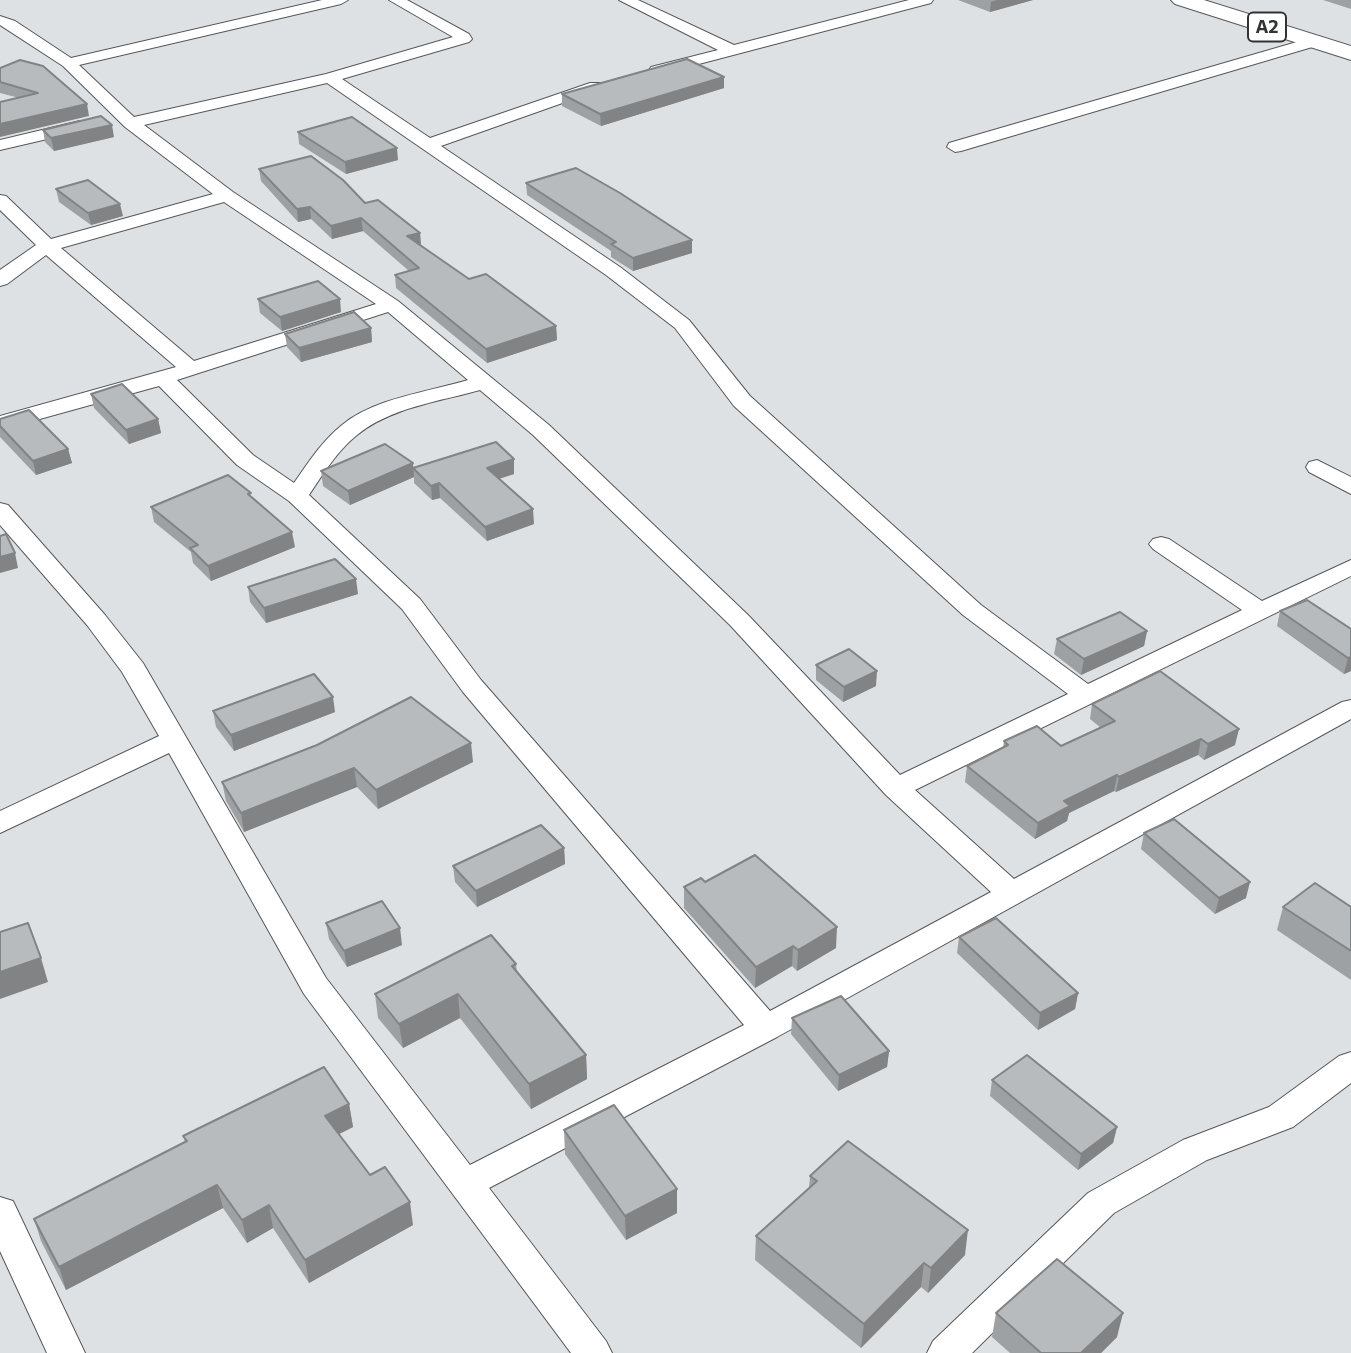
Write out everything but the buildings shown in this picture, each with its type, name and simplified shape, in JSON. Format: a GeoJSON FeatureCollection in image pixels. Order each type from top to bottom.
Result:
{"type":"FeatureCollection","features":[{"type":"Feature","properties":{"kind":"highway","name":"A2"},"geometry":{"type":"LineString","coordinates":[[1182,0],[1351,53]]}},
{"type":"Feature","properties":{"kind":"highway","name":"A2"},"geometry":{"type":"LineString","coordinates":[[1211,0],[1351,44]]}},
{"type":"Feature","properties":{"kind":"street"},"geometry":{"type":"LineString","coordinates":[[68,63],[341,0]]}},
{"type":"Feature","properties":{"kind":"street"},"geometry":{"type":"LineString","coordinates":[[0,145],[330,78],[464,39],[396,0]]}},
{"type":"Feature","properties":{"kind":"street"},"geometry":{"type":"LineString","coordinates":[[626,0],[733,51]]}},
{"type":"Feature","properties":{"kind":"street"},"geometry":{"type":"LineString","coordinates":[[641,74],[926,0]]}},
{"type":"Feature","properties":{"kind":"street"},"geometry":{"type":"LineString","coordinates":[[0,20],[68,63],[114,120],[391,305],[541,430],[739,620],[896,788],[1011,893]]}},
{"type":"Feature","properties":{"kind":"street"},"geometry":{"type":"LineString","coordinates":[[955,147],[1314,42]]}},
{"type":"Feature","properties":{"kind":"street"},"geometry":{"type":"LineString","coordinates":[[330,78],[613,271],[682,324],[742,401],[972,610],[1086,695]]}},
{"type":"Feature","properties":{"kind":"street"},"geometry":{"type":"LineString","coordinates":[[427,145],[614,81]]}},
{"type":"Feature","properties":{"kind":"street"},"geometry":{"type":"LineString","coordinates":[[0,280],[13,268],[47,246],[227,196]]}},
{"type":"Feature","properties":{"kind":"street"},"geometry":{"type":"LineString","coordinates":[[0,200],[47,246],[190,368]]}},
{"type":"Feature","properties":{"kind":"street"},"geometry":{"type":"LineString","coordinates":[[0,423],[163,378],[391,305]]}},
{"type":"Feature","properties":{"kind":"street"},"geometry":{"type":"LineString","coordinates":[[163,378],[245,460],[296,496],[411,604],[472,686],[766,1028]]}},
{"type":"Feature","properties":{"kind":"street"},"geometry":{"type":"LineString","coordinates":[[296,496],[325,455],[353,426],[373,416],[484,382]]}},
{"type":"Feature","properties":{"kind":"street"},"geometry":{"type":"LineString","coordinates":[[1317,467],[1351,487]]}},
{"type":"Feature","properties":{"kind":"street"},"geometry":{"type":"LineString","coordinates":[[0,510],[96,620],[134,669],[315,986],[593,1353]]}},
{"type":"Feature","properties":{"kind":"street"},"geometry":{"type":"LineString","coordinates":[[1161,544],[1260,611]]}},
{"type":"Feature","properties":{"kind":"street"},"geometry":{"type":"LineString","coordinates":[[896,788],[1351,567]]}},
{"type":"Feature","properties":{"kind":"street"},"geometry":{"type":"LineString","coordinates":[[465,1184],[766,1028],[1351,708]]}},
{"type":"Feature","properties":{"kind":"street"},"geometry":{"type":"LineString","coordinates":[[0,823],[176,739]]}},
{"type":"Feature","properties":{"kind":"street"},"geometry":{"type":"LineString","coordinates":[[946,1353],[1101,1203],[1195,1150],[1281,1117],[1351,1065]]}},
{"type":"Feature","properties":{"kind":"street"},"geometry":{"type":"LineString","coordinates":[[0,1212],[66,1353]]}}]}
